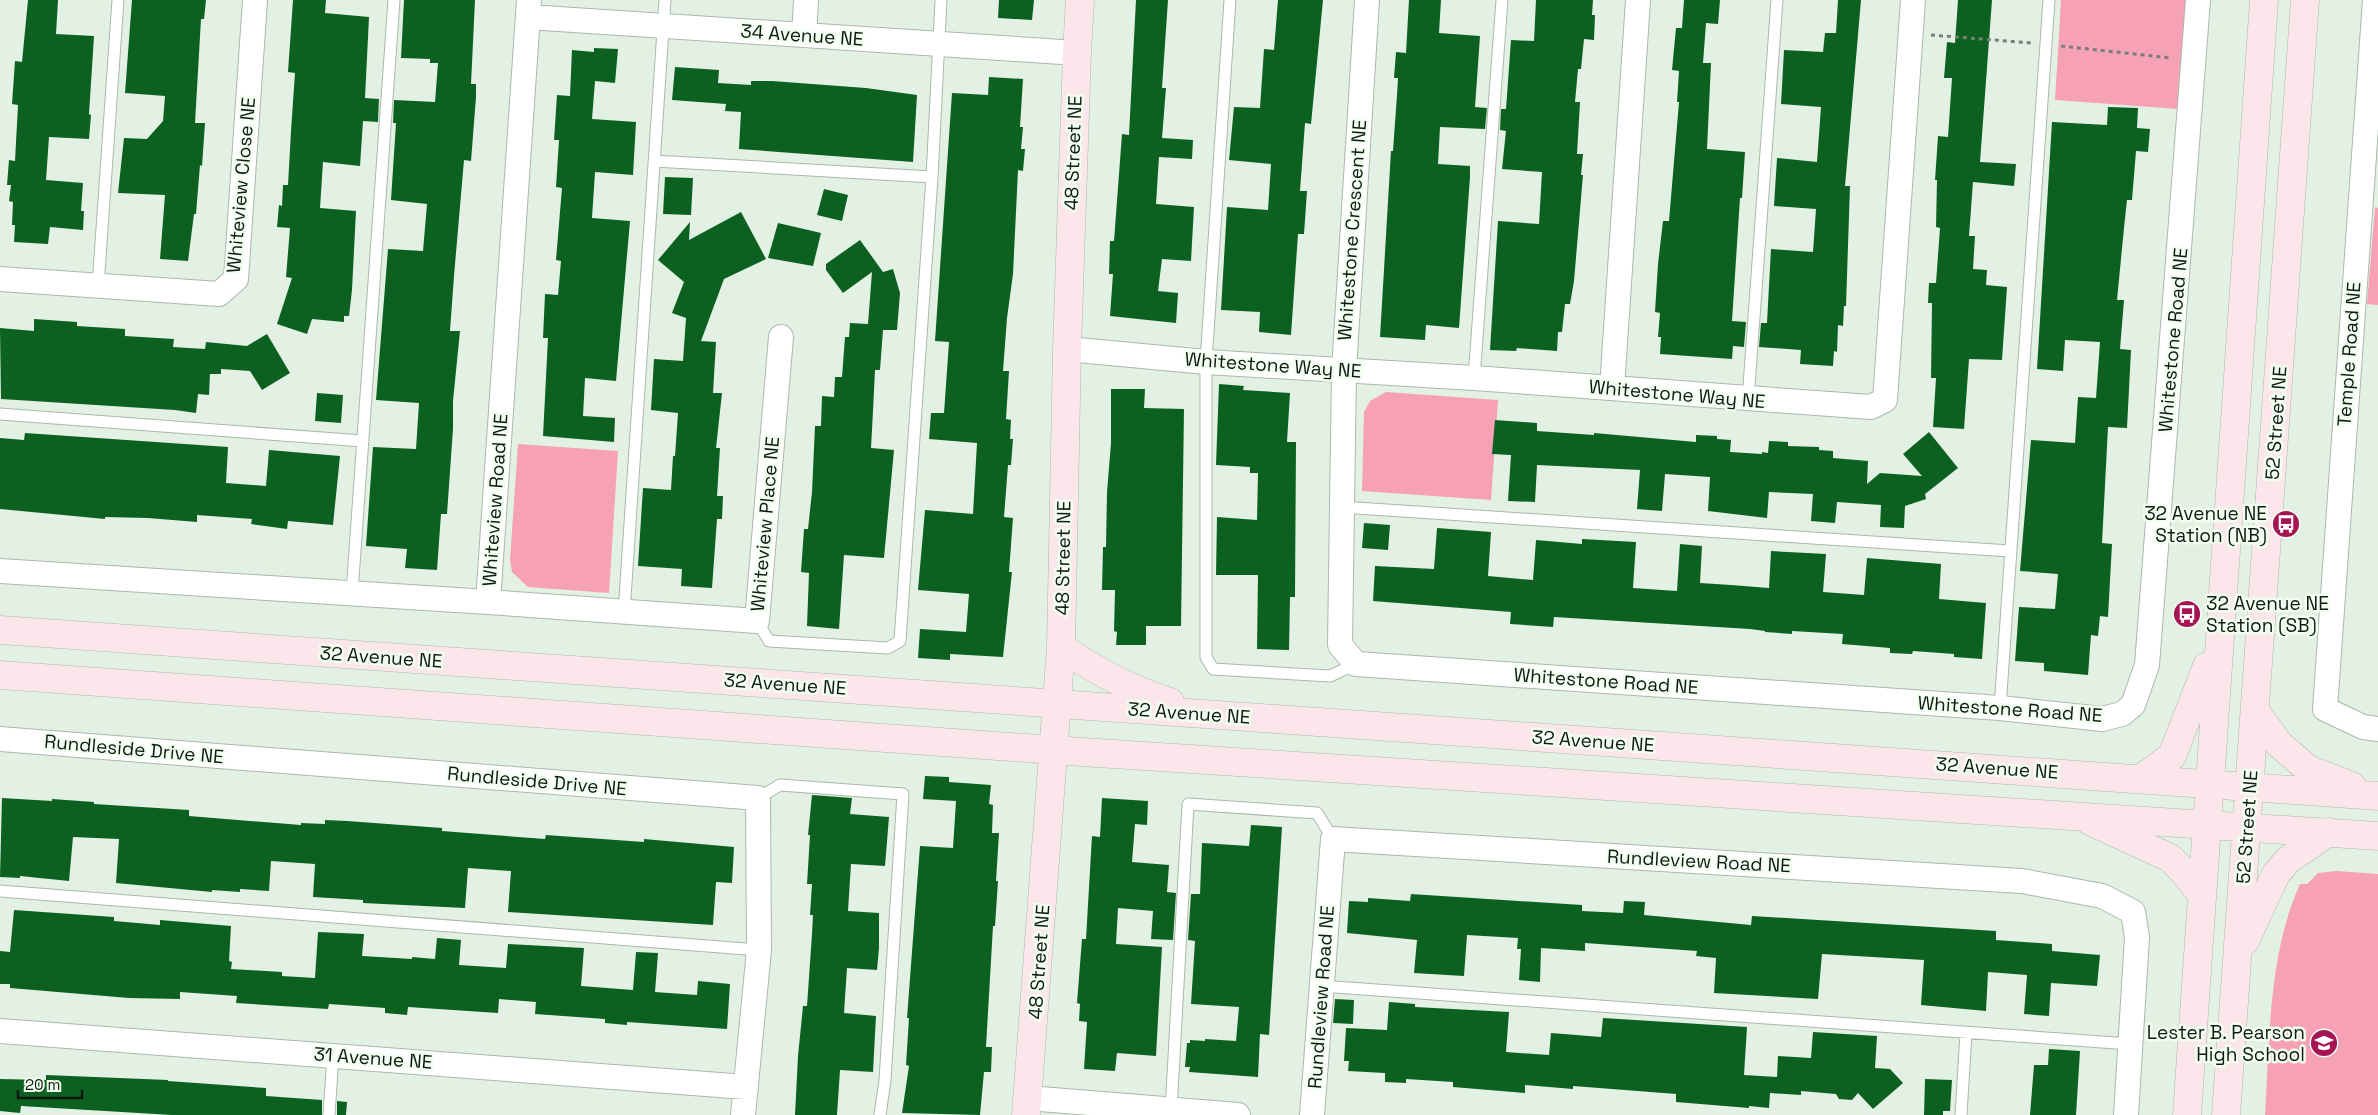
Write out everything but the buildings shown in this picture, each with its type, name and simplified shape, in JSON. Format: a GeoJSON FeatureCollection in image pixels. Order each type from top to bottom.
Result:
{"type":"FeatureCollection","features":[{"type":"Feature","properties":{"kind":"main road","name":"48 Street NE"},"geometry":{"type":"LineString","coordinates":[[1027,1107],[1056,704],[1062,647],[1067,350],[1076,53],[1080,0]]}},
{"type":"Feature","properties":{"kind":"main road"},"geometry":{"type":"LineString","coordinates":[[2187,1115],[2208,784],[2264,0]]}},
{"type":"Feature","properties":{"kind":"main road","name":"52 Street NE"},"geometry":{"type":"LineString","coordinates":[[2226,1115],[2305,0]]}},
{"type":"Feature","properties":{"kind":"main road","name":"32 Avenue NE"},"geometry":{"type":"LineString","coordinates":[[0,630],[2142,778],[2250,788],[2377,796]]}},
{"type":"Feature","properties":{"kind":"main road"},"geometry":{"type":"LineString","coordinates":[[2142,778],[2172,756],[2194,704],[2220,632]]}},
{"type":"Feature","properties":{"kind":"main road"},"geometry":{"type":"LineString","coordinates":[[1062,647],[1097,672],[1139,692],[1204,714]]}},
{"type":"Feature","properties":{"kind":"main road"},"geometry":{"type":"LineString","coordinates":[[0,675],[1054,749],[2378,836]]}},
{"type":"Feature","properties":{"kind":"main road"},"geometry":{"type":"LineString","coordinates":[[2255,710],[2279,744],[2308,770],[2377,796]]}},
{"type":"Feature","properties":{"kind":"main road"},"geometry":{"type":"LineString","coordinates":[[2077,815],[2170,858],[2202,895]]}},
{"type":"Feature","properties":{"kind":"main road"},"geometry":{"type":"LineString","coordinates":[[2238,956],[2276,874],[2288,860],[2328,832]]}},
{"type":"Feature","properties":{"kind":"street","name":"Whiteview Close NE"},"geometry":{"type":"LineString","coordinates":[[0,279],[219,294],[236,278],[255,0]]}},
{"type":"Feature","properties":{"kind":"street"},"geometry":{"type":"LineString","coordinates":[[804,35],[806,0]]}},
{"type":"Feature","properties":{"kind":"street","name":"Whitestone Crescent NE"},"geometry":{"type":"LineString","coordinates":[[1356,664],[1340,645],[1341,507],[1344,370],[1367,0]]}},
{"type":"Feature","properties":{"kind":"street"},"geometry":{"type":"LineString","coordinates":[[1612,388],[1638,0]]}},
{"type":"Feature","properties":{"kind":"street","name":"Whitestone Way NE"},"geometry":{"type":"LineString","coordinates":[[1067,350],[1206,362],[1474,378],[1871,408],[1885,400],[1913,0]]}},
{"type":"Feature","properties":{"kind":"street","name":"Whitestone Road NE"},"geometry":{"type":"LineString","coordinates":[[1356,664],[2000,708],[2102,719],[2122,714],[2133,705],[2147,665],[2195,60],[2198,0]]}},
{"type":"Feature","properties":{"kind":"street","name":"Temple Road NE"},"geometry":{"type":"LineString","coordinates":[[2375,0],[2326,709],[2363,727],[2378,729]]}},
{"type":"Feature","properties":{"kind":"street","name":"34 Avenue NE"},"geometry":{"type":"LineString","coordinates":[[528,9],[663,26],[1076,53]]}},
{"type":"Feature","properties":{"kind":"street","name":"Whiteview Road NE"},"geometry":{"type":"LineString","coordinates":[[0,571],[488,602],[528,9]]}},
{"type":"Feature","properties":{"kind":"street","name":"Whiteview Place NE"},"geometry":{"type":"LineString","coordinates":[[488,602],[757,621],[781,337]]}},
{"type":"Feature","properties":{"kind":"street","name":"Rundleside Drive NE"},"geometry":{"type":"LineString","coordinates":[[0,738],[758,798]]}},
{"type":"Feature","properties":{"kind":"street"},"geometry":{"type":"LineString","coordinates":[[743,1115],[759,950],[758,798]]}},
{"type":"Feature","properties":{"kind":"street","name":"Rundleview Road NE"},"geometry":{"type":"LineString","coordinates":[[1312,1115],[1333,839],[2022,881],[2102,896],[2133,912],[2137,936],[2126,1115]]}},
{"type":"Feature","properties":{"kind":"street","name":"31 Avenue NE"},"geometry":{"type":"LineString","coordinates":[[0,1031],[746,1087]]}},
{"type":"Feature","properties":{"kind":"street"},"geometry":{"type":"LineString","coordinates":[[1027,1107],[1238,1115]]}},
{"type":"Feature","properties":{"kind":"lane"},"geometry":{"type":"LineString","coordinates":[[98,286],[118,0]]}},
{"type":"Feature","properties":{"kind":"lane"},"geometry":{"type":"LineString","coordinates":[[352,593],[394,0]]}},
{"type":"Feature","properties":{"kind":"lane"},"geometry":{"type":"LineString","coordinates":[[624,612],[665,0]]}},
{"type":"Feature","properties":{"kind":"lane"},"geometry":{"type":"LineString","coordinates":[[757,621],[769,641],[888,648],[900,641],[932,177],[941,0]]}},
{"type":"Feature","properties":{"kind":"lane"},"geometry":{"type":"LineString","coordinates":[[1230,0],[1206,362],[1206,657],[1214,669],[1330,676],[1356,664]]}},
{"type":"Feature","properties":{"kind":"lane"},"geometry":{"type":"LineString","coordinates":[[1474,378],[1502,0]]}},
{"type":"Feature","properties":{"kind":"lane"},"geometry":{"type":"LineString","coordinates":[[1748,400],[1777,0]]}},
{"type":"Feature","properties":{"kind":"lane"},"geometry":{"type":"LineString","coordinates":[[2000,708],[2049,0]]}},
{"type":"Feature","properties":{"kind":"lane"},"geometry":{"type":"LineString","coordinates":[[654,161],[932,177]]}},
{"type":"Feature","properties":{"kind":"lane"},"geometry":{"type":"LineString","coordinates":[[0,414],[363,441]]}},
{"type":"Feature","properties":{"kind":"lane"},"geometry":{"type":"LineString","coordinates":[[1341,507],[2010,551]]}},
{"type":"Feature","properties":{"kind":"lane"},"geometry":{"type":"LineString","coordinates":[[758,798],[780,785],[902,794],[885,1080],[880,1115]]}},
{"type":"Feature","properties":{"kind":"lane"},"geometry":{"type":"LineString","coordinates":[[1171,1112],[1188,804],[1317,813],[1333,839]]}},
{"type":"Feature","properties":{"kind":"lane"},"geometry":{"type":"LineString","coordinates":[[0,891],[759,950]]}},
{"type":"Feature","properties":{"kind":"lane"},"geometry":{"type":"LineString","coordinates":[[1321,986],[2130,1044]]}},
{"type":"Feature","properties":{"kind":"lane"},"geometry":{"type":"LineString","coordinates":[[1961,1115],[1966,1033]]}},
{"type":"Feature","properties":{"kind":"lane"},"geometry":{"type":"LineString","coordinates":[[330,1115],[333,1055]]}},
{"type":"Feature","properties":{"kind":"path"},"geometry":{"type":"LineString","coordinates":[[1910,34],[2046,44],[2195,60]]}},
{"type":"Feature","properties":{"kind":"shaded area"},"geometry":{"type":"Polygon","coordinates":[[[2061,0],[2186,0],[2179,109],[2055,100],[2061,0]]]}},
{"type":"Feature","properties":{"kind":"shaded area"},"geometry":{"type":"Polygon","coordinates":[[[2375,207],[2378,208],[2378,305],[2367,304],[2375,207]]]}},
{"type":"Feature","properties":{"kind":"shaded area"},"geometry":{"type":"Polygon","coordinates":[[[1386,392],[1498,400],[1491,500],[1362,491],[1364,412],[1370,401],[1386,392]]]}},
{"type":"Feature","properties":{"kind":"shaded area"},"geometry":{"type":"Polygon","coordinates":[[[518,444],[618,451],[609,593],[528,587],[512,572],[510,560],[518,444]]]}},
{"type":"Feature","properties":{"kind":"shaded area","name":"Lester B. Pearson High School"},"geometry":{"type":"Polygon","coordinates":[[[2337,871],[2378,874],[2378,1115],[2265,1115],[2272,997],[2282,939],[2290,911],[2300,884],[2307,884],[2318,873],[2337,871]]]}},
{"type":"Feature","properties":{"kind":"place","name":"32 Avenue NE Station (NB)"},"geometry":{"type":"Point","coordinates":[2286,524]}},
{"type":"Feature","properties":{"kind":"place","name":"32 Avenue NE Station (SB)"},"geometry":{"type":"Point","coordinates":[2187,614]}},
{"type":"Feature","properties":{"kind":"place","name":"Lester B. Pearson High School"},"geometry":{"type":"Point","coordinates":[2324,1043]}}]}
